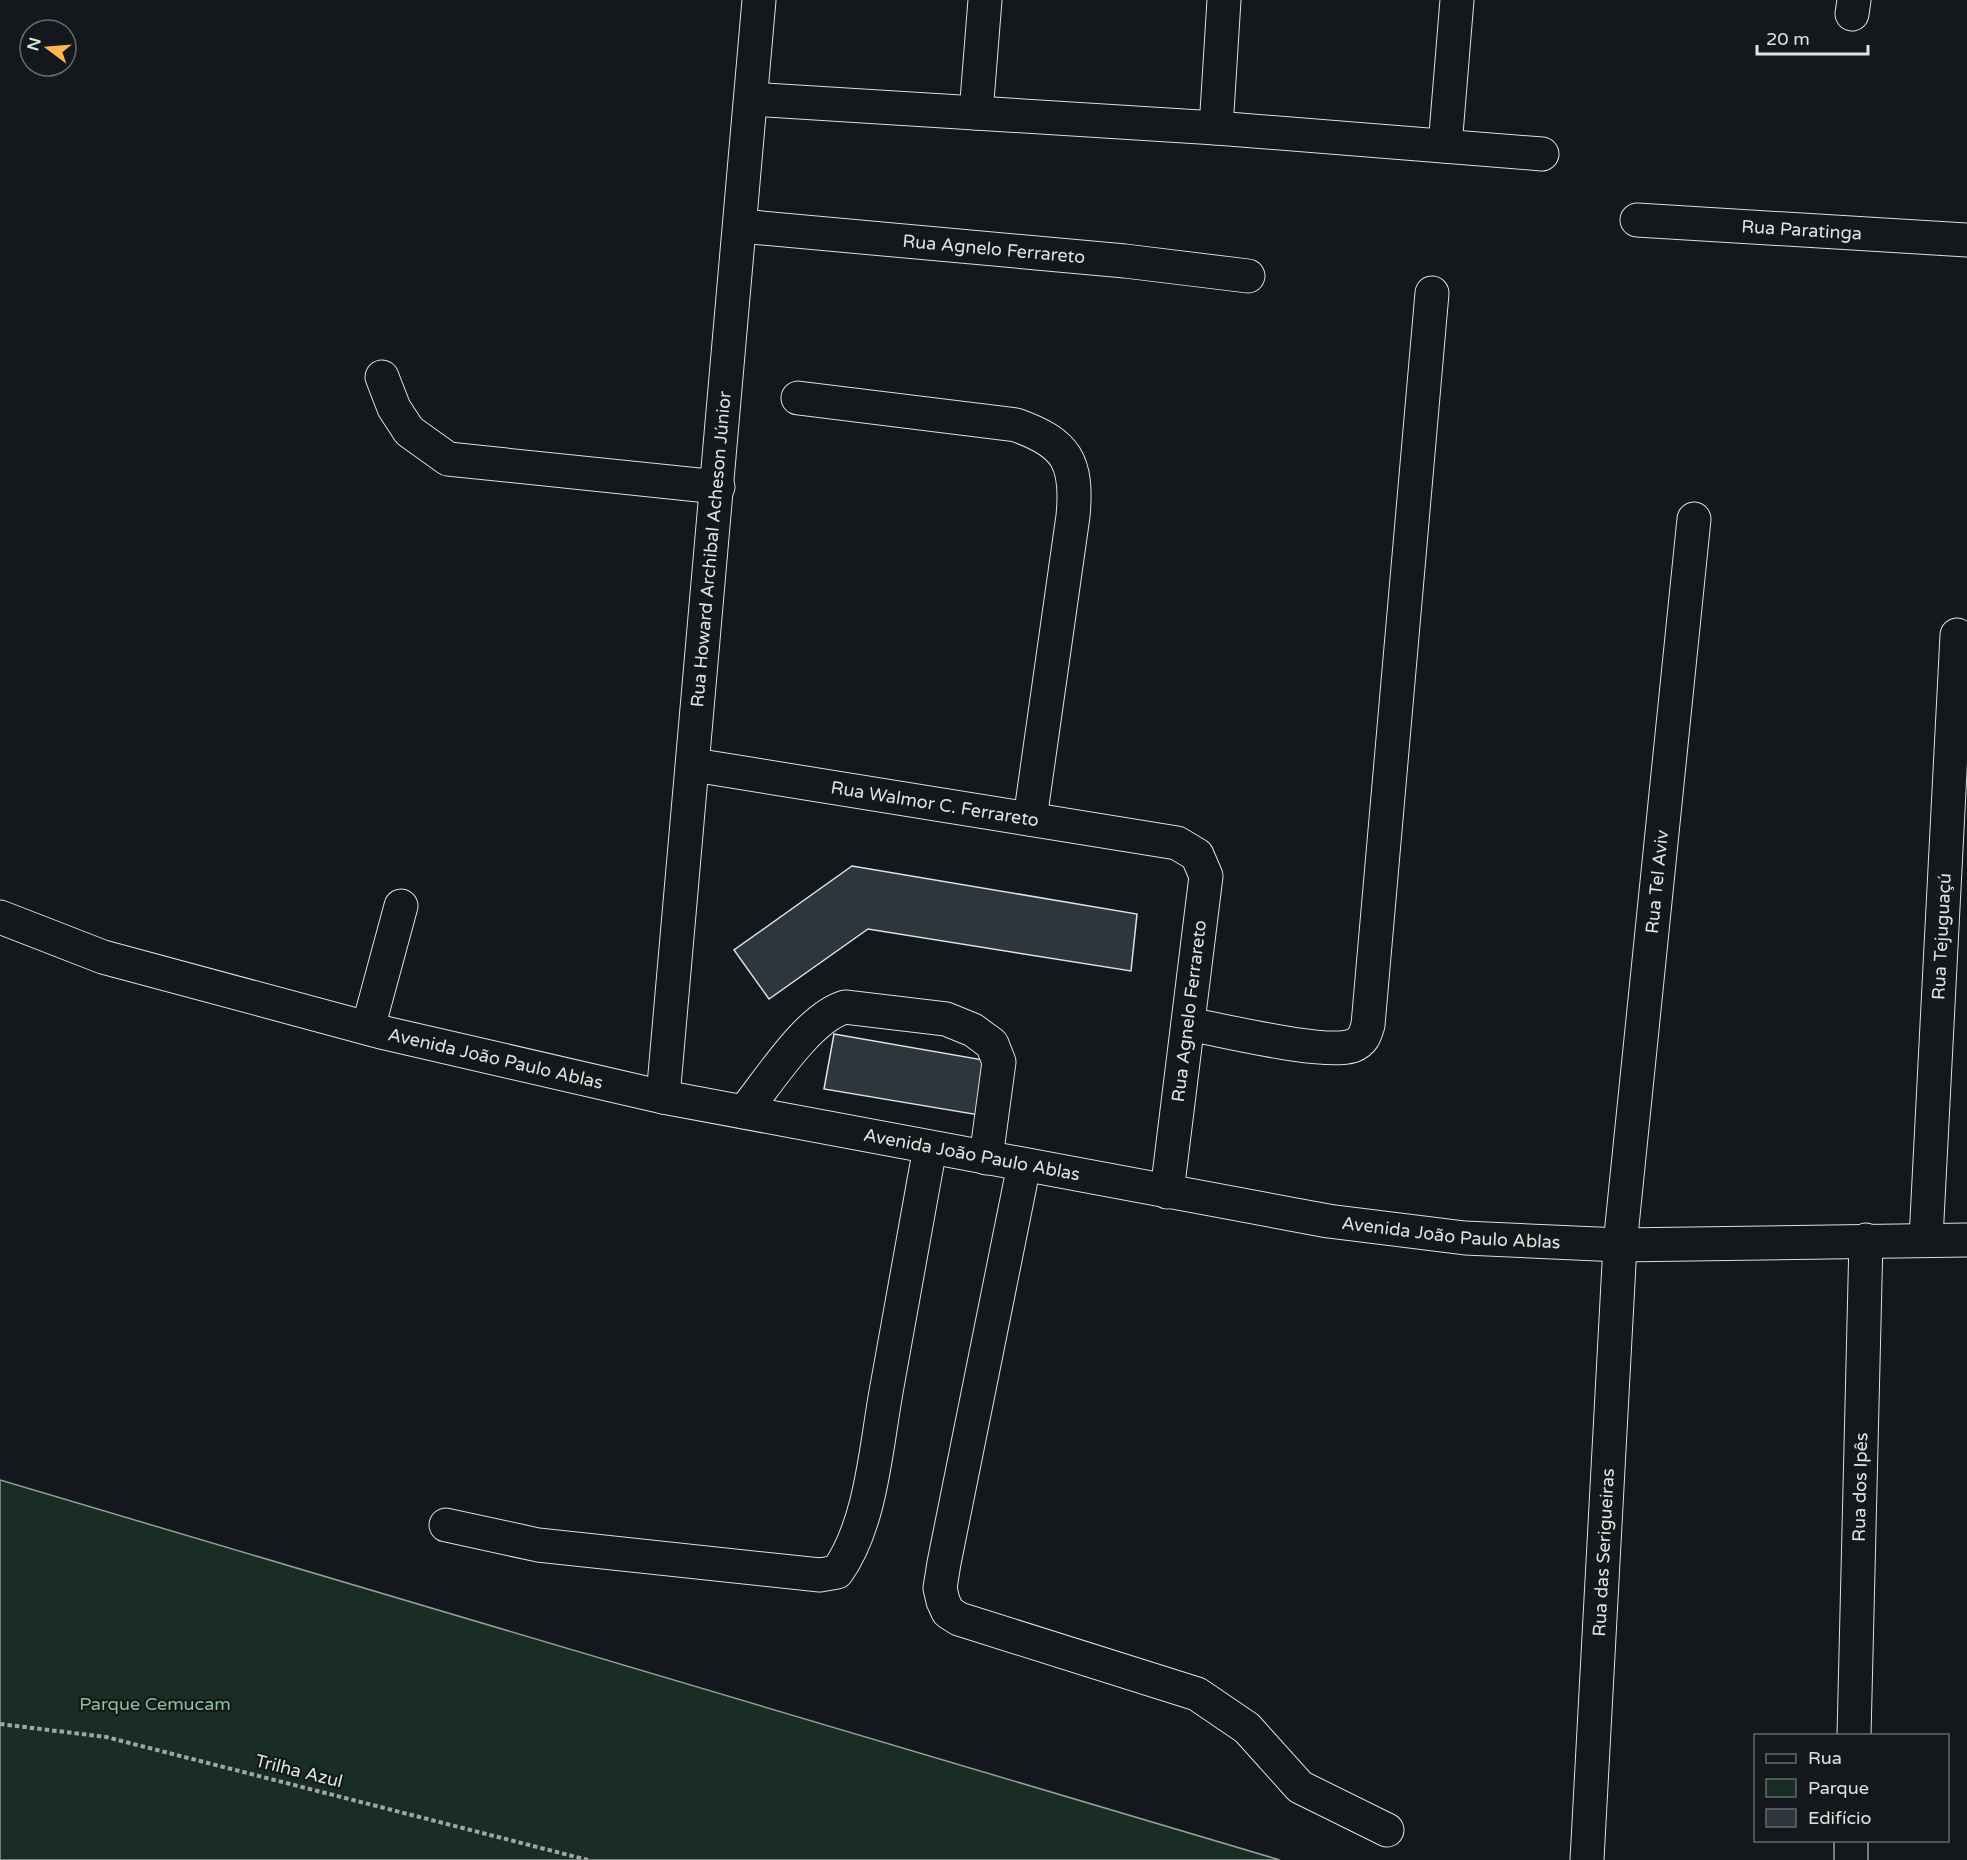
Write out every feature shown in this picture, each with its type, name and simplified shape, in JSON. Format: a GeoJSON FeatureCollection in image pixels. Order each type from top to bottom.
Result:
{"type":"FeatureCollection","features":[{"type":"Feature","properties":{"kind":"street","name":"Rua Howard Archibal Acheson Júnior"},"geometry":{"type":"LineString","coordinates":[[663,1097],[694,765],[759,0]]}},
{"type":"Feature","properties":{"kind":"street"},"geometry":{"type":"LineString","coordinates":[[976,113],[985,0]]}},
{"type":"Feature","properties":{"kind":"street"},"geometry":{"type":"LineString","coordinates":[[1216,128],[1224,0]]}},
{"type":"Feature","properties":{"kind":"street"},"geometry":{"type":"LineString","coordinates":[[1445,146],[1457,0]]}},
{"type":"Feature","properties":{"kind":"street"},"geometry":{"type":"LineString","coordinates":[[751,99],[1216,128],[1542,154]]}},
{"type":"Feature","properties":{"kind":"street","name":"Rua Paratinga"},"geometry":{"type":"LineString","coordinates":[[1637,220],[1967,240]]}},
{"type":"Feature","properties":{"kind":"street","name":"Rua Agnelo Ferrareto"},"geometry":{"type":"LineString","coordinates":[[740,226],[1125,261],[1248,276]]}},
{"type":"Feature","properties":{"kind":"street"},"geometry":{"type":"LineString","coordinates":[[1188,1024],[1323,1048],[1353,1046],[1363,1039],[1368,1025],[1432,293]]}},
{"type":"Feature","properties":{"kind":"street"},"geometry":{"type":"LineString","coordinates":[[382,377],[394,408],[409,431],[448,459],[718,487]]}},
{"type":"Feature","properties":{"kind":"street"},"geometry":{"type":"LineString","coordinates":[[798,399],[1016,425],[1041,434],[1058,445],[1072,469],[1076,486],[1073,516],[1030,819]]}},
{"type":"Feature","properties":{"kind":"street","name":"Rua Tel Aviv"},"geometry":{"type":"LineString","coordinates":[[1620,1245],[1694,519]]}},
{"type":"Feature","properties":{"kind":"street","name":"Rua Tejuguaçú"},"geometry":{"type":"LineString","coordinates":[[1926,1239],[1957,635]]}},
{"type":"Feature","properties":{"kind":"street","name":"Rua Walmor C. Ferrareto"},"geometry":{"type":"LineString","coordinates":[[694,765],[1177,843]]}},
{"type":"Feature","properties":{"kind":"street","name":"Rua Agnelo Ferrareto"},"geometry":{"type":"LineString","coordinates":[[1167,1192],[1206,876],[1197,855],[1177,843]]}},
{"type":"Feature","properties":{"kind":"street"},"geometry":{"type":"LineString","coordinates":[[368,1028],[401,906]]}},
{"type":"Feature","properties":{"kind":"street","name":"Avenida João Paulo Ablas"},"geometry":{"type":"LineString","coordinates":[[0,917],[103,957],[368,1028],[663,1097],[1328,1221],[1464,1238],[1620,1245],[1967,1240]]}},
{"type":"Feature","properties":{"kind":"street"},"geometry":{"type":"LineString","coordinates":[[744,1112],[813,1026],[830,1011],[845,1007],[946,1019],[973,1030],[992,1044],[999,1062],[986,1158]]}},
{"type":"Feature","properties":{"kind":"street"},"geometry":{"type":"LineString","coordinates":[[446,1525],[538,1545],[820,1575],[837,1572],[848,1556],[857,1536],[872,1473],[930,1148]]}},
{"type":"Feature","properties":{"kind":"street"},"geometry":{"type":"LineString","coordinates":[[1023,1165],[944,1563],[940,1588],[948,1612],[959,1619],[1022,1640],[1197,1694],[1247,1728],[1300,1786],[1387,1830]]}},
{"type":"Feature","properties":{"kind":"street","name":"Rua dos Ipês"},"geometry":{"type":"LineString","coordinates":[[1854,1734],[1866,1240]]}},
{"type":"Feature","properties":{"kind":"street","name":"Rua das Serigueiras"},"geometry":{"type":"LineString","coordinates":[[1587,1860],[1620,1245]]}},
{"type":"Feature","properties":{"kind":"street"},"geometry":{"type":"LineString","coordinates":[[1851,1842],[1851,1860]]}},
{"type":"Feature","properties":{"kind":"path","name":"Trilha Azul"},"geometry":{"type":"LineString","coordinates":[[0,1724],[106,1737],[588,1860]]}},
{"type":"Feature","properties":{"kind":"green space","name":"Parque Cemucam"},"geometry":{"type":"Polygon","coordinates":[[[0,1480],[1280,1860],[0,1860],[0,1480]]]}},
{"type":"Feature","properties":{"kind":"building"},"geometry":{"type":"Polygon","coordinates":[[[852,866],[1137,914],[1131,971],[868,929],[769,999],[734,950],[852,866]]]}},
{"type":"Feature","properties":{"kind":"building"},"geometry":{"type":"Polygon","coordinates":[[[834,1034],[989,1061],[979,1115],[824,1089],[834,1034]]]}}]}
